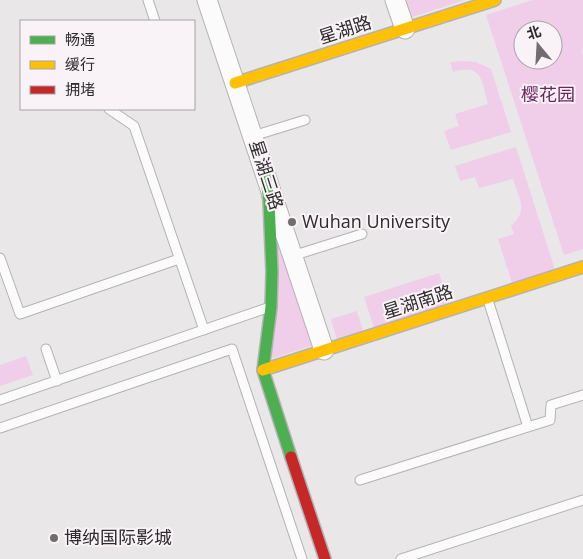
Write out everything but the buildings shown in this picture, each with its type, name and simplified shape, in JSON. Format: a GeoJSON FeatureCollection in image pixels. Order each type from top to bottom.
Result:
{"type":"FeatureCollection","features":[{"type":"Feature","properties":{"kind":"street","name":"星湖三路"},"geometry":{"type":"LineString","coordinates":[[207,0],[324,350]]}},
{"type":"Feature","properties":{"kind":"street"},"geometry":{"type":"LineString","coordinates":[[395,0],[405,29]]}},
{"type":"Feature","properties":{"kind":"street","name":"星湖路"},"geometry":{"type":"LineString","coordinates":[[235,83],[495,0]]}},
{"type":"Feature","properties":{"kind":"street"},"geometry":{"type":"LineString","coordinates":[[265,174],[271,241],[271,307],[263,370],[325,559]]}},
{"type":"Feature","properties":{"kind":"street","name":"星湖南路"},"geometry":{"type":"LineString","coordinates":[[263,370],[583,267]]}},
{"type":"Feature","properties":{"kind":"lane"},"geometry":{"type":"LineString","coordinates":[[148,0],[155,20]]}},
{"type":"Feature","properties":{"kind":"lane"},"geometry":{"type":"LineString","coordinates":[[110,110],[134,126],[204,330]]}},
{"type":"Feature","properties":{"kind":"lane"},"geometry":{"type":"LineString","coordinates":[[253,136],[305,120]]}},
{"type":"Feature","properties":{"kind":"lane"},"geometry":{"type":"LineString","coordinates":[[292,256],[362,234]]}},
{"type":"Feature","properties":{"kind":"lane"},"geometry":{"type":"LineString","coordinates":[[0,258],[20,314],[33,313],[179,259]]}},
{"type":"Feature","properties":{"kind":"lane"},"geometry":{"type":"LineString","coordinates":[[488,298],[528,427]]}},
{"type":"Feature","properties":{"kind":"lane"},"geometry":{"type":"LineString","coordinates":[[0,400],[271,307]]}},
{"type":"Feature","properties":{"kind":"lane"},"geometry":{"type":"LineString","coordinates":[[46,349],[57,381]]}},
{"type":"Feature","properties":{"kind":"lane"},"geometry":{"type":"LineString","coordinates":[[0,428],[232,349],[302,559]]}},
{"type":"Feature","properties":{"kind":"lane"},"geometry":{"type":"LineString","coordinates":[[360,480],[550,420],[551,406],[583,395]]}},
{"type":"Feature","properties":{"kind":"lane"},"geometry":{"type":"LineString","coordinates":[[401,559],[583,500]]}},
{"type":"Feature","properties":{"kind":"green space"},"geometry":{"type":"Polygon","coordinates":[[[400,0],[465,0],[406,19],[400,0]]]}},
{"type":"Feature","properties":{"kind":"green space","name":"樱花园"},"geometry":{"type":"Polygon","coordinates":[[[533,0],[583,0],[583,249],[564,255],[486,15],[533,0]]]}},
{"type":"Feature","properties":{"kind":"green space"},"geometry":{"type":"Polygon","coordinates":[[[450,62],[476,62],[491,69],[511,132],[451,150],[444,131],[459,126],[455,114],[488,104],[482,81],[475,72],[463,70],[453,72],[450,62]]]}},
{"type":"Feature","properties":{"kind":"green space"},"geometry":{"type":"Polygon","coordinates":[[[516,147],[555,270],[512,283],[498,239],[514,234],[511,226],[520,215],[520,198],[513,179],[479,188],[475,177],[460,181],[455,166],[516,147]]]}},
{"type":"Feature","properties":{"kind":"green space"},"geometry":{"type":"Polygon","coordinates":[[[279,238],[314,345],[258,363],[279,238]]]}},
{"type":"Feature","properties":{"kind":"green space"},"geometry":{"type":"Polygon","coordinates":[[[439,273],[449,304],[374,328],[364,297],[439,273]]]}},
{"type":"Feature","properties":{"kind":"green space"},"geometry":{"type":"Polygon","coordinates":[[[357,311],[363,331],[337,340],[331,319],[357,311]]]}},
{"type":"Feature","properties":{"kind":"green space"},"geometry":{"type":"Polygon","coordinates":[[[26,356],[33,375],[0,386],[0,365],[26,356]]]}},
{"type":"Feature","properties":{"kind":"traffic: fast"},"geometry":{"type":"LineString","coordinates":[[265,174],[269,201],[272,272],[271,307],[263,370],[291,457]]}},
{"type":"Feature","properties":{"kind":"traffic: slow"},"geometry":{"type":"LineString","coordinates":[[235,83],[495,0]]}},
{"type":"Feature","properties":{"kind":"traffic: slow"},"geometry":{"type":"LineString","coordinates":[[263,370],[583,267]]}},
{"type":"Feature","properties":{"kind":"traffic: jam"},"geometry":{"type":"LineString","coordinates":[[291,457],[325,559]]}},
{"type":"Feature","properties":{"kind":"place","name":"Wuhan University"},"geometry":{"type":"Point","coordinates":[292,222]}},
{"type":"Feature","properties":{"kind":"place","name":"博纳国际影城"},"geometry":{"type":"Point","coordinates":[54,538]}}]}
